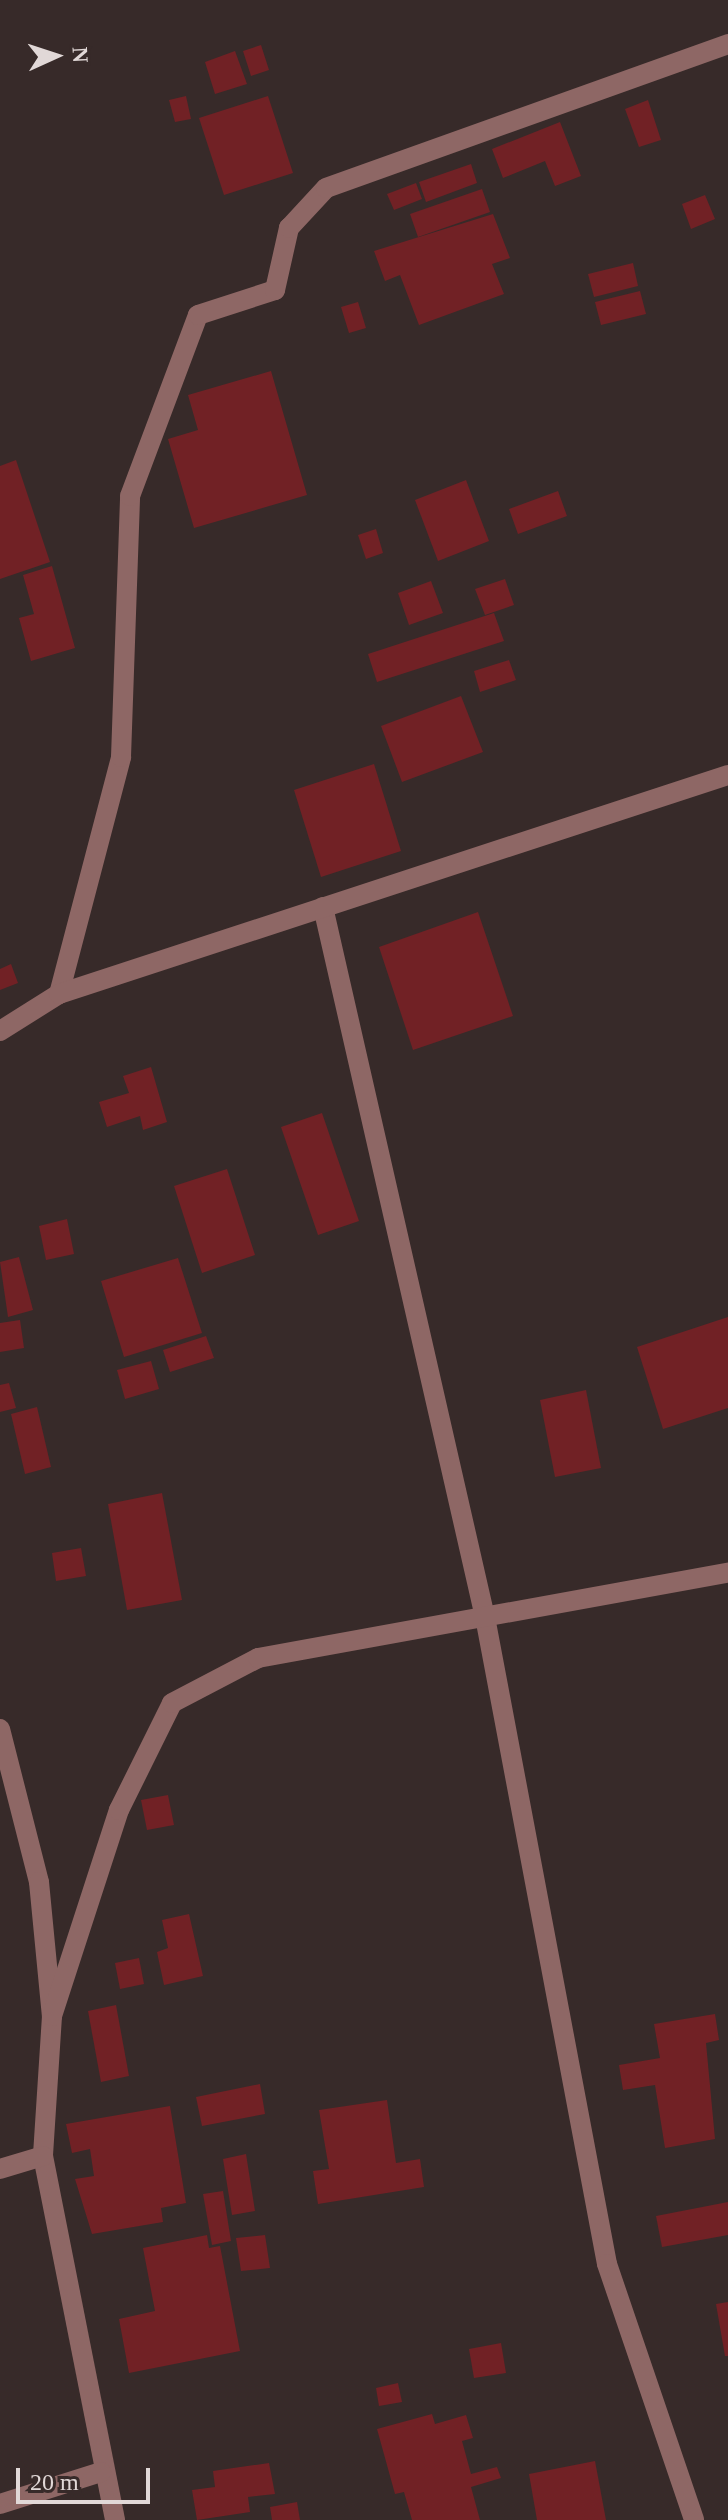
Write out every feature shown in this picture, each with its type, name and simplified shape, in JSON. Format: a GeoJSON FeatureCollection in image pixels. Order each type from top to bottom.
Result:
{"type":"FeatureCollection","features":[{"type":"Feature","properties":{"kind":"street"},"geometry":{"type":"LineString","coordinates":[[59,994],[121,757],[130,496],[198,315],[275,290],[289,228],[326,188],[728,44]]}},
{"type":"Feature","properties":{"kind":"street"},"geometry":{"type":"LineString","coordinates":[[0,1031],[59,994],[728,775]]}},
{"type":"Feature","properties":{"kind":"street"},"geometry":{"type":"LineString","coordinates":[[323,907],[485,1617],[607,2264],[694,2520]]}},
{"type":"Feature","properties":{"kind":"street"},"geometry":{"type":"LineString","coordinates":[[52,2016],[119,1810],[172,1703],[258,1658],[728,1573]]}},
{"type":"Feature","properties":{"kind":"street"},"geometry":{"type":"LineString","coordinates":[[0,1729],[39,1882],[52,2016],[43,2156],[101,2472],[115,2520]]}},
{"type":"Feature","properties":{"kind":"street"},"geometry":{"type":"LineString","coordinates":[[0,2169],[43,2156]]}},
{"type":"Feature","properties":{"kind":"street"},"geometry":{"type":"LineString","coordinates":[[0,2504],[101,2472]]}},
{"type":"Feature","properties":{"kind":"building"},"geometry":{"type":"Polygon","coordinates":[[[261,45],[269,70],[251,76],[243,51],[261,45]]]}},
{"type":"Feature","properties":{"kind":"building"},"geometry":{"type":"Polygon","coordinates":[[[235,51],[247,84],[215,94],[205,62],[235,51]]]}},
{"type":"Feature","properties":{"kind":"building"},"geometry":{"type":"Polygon","coordinates":[[[186,96],[191,119],[175,122],[169,100],[186,96]]]}},
{"type":"Feature","properties":{"kind":"building"},"geometry":{"type":"Polygon","coordinates":[[[268,96],[293,173],[224,195],[199,118],[268,96]]]}},
{"type":"Feature","properties":{"kind":"building"},"geometry":{"type":"Polygon","coordinates":[[[648,100],[661,140],[639,147],[625,109],[648,100]]]}},
{"type":"Feature","properties":{"kind":"building"},"geometry":{"type":"Polygon","coordinates":[[[560,122],[581,176],[555,186],[545,161],[503,178],[492,149],[560,122]]]}},
{"type":"Feature","properties":{"kind":"building"},"geometry":{"type":"Polygon","coordinates":[[[471,164],[477,183],[426,202],[419,182],[471,164]]]}},
{"type":"Feature","properties":{"kind":"building"},"geometry":{"type":"Polygon","coordinates":[[[416,183],[422,199],[394,210],[387,194],[416,183]]]}},
{"type":"Feature","properties":{"kind":"building"},"geometry":{"type":"Polygon","coordinates":[[[482,189],[490,212],[418,237],[410,214],[482,189]]]}},
{"type":"Feature","properties":{"kind":"building"},"geometry":{"type":"Polygon","coordinates":[[[705,195],[715,219],[691,229],[682,204],[705,195]]]}},
{"type":"Feature","properties":{"kind":"building"},"geometry":{"type":"Polygon","coordinates":[[[493,214],[510,258],[492,264],[504,294],[419,325],[400,275],[385,281],[374,251],[493,214]]]}},
{"type":"Feature","properties":{"kind":"building"},"geometry":{"type":"Polygon","coordinates":[[[633,263],[638,286],[594,297],[588,274],[633,263]]]}},
{"type":"Feature","properties":{"kind":"building"},"geometry":{"type":"Polygon","coordinates":[[[640,291],[646,314],[601,325],[595,302],[640,291]]]}},
{"type":"Feature","properties":{"kind":"building"},"geometry":{"type":"Polygon","coordinates":[[[358,302],[366,328],[349,333],[341,307],[358,302]]]}},
{"type":"Feature","properties":{"kind":"building"},"geometry":{"type":"Polygon","coordinates":[[[271,371],[307,495],[194,528],[168,439],[198,430],[188,395],[271,371]]]}},
{"type":"Feature","properties":{"kind":"building"},"geometry":{"type":"Polygon","coordinates":[[[16,460],[50,562],[0,579],[0,466],[16,460]]]}},
{"type":"Feature","properties":{"kind":"building"},"geometry":{"type":"Polygon","coordinates":[[[466,480],[489,541],[438,561],[415,500],[466,480]]]}},
{"type":"Feature","properties":{"kind":"building"},"geometry":{"type":"Polygon","coordinates":[[[558,491],[567,516],[518,534],[509,509],[558,491]]]}},
{"type":"Feature","properties":{"kind":"building"},"geometry":{"type":"Polygon","coordinates":[[[376,529],[383,553],[366,559],[358,535],[376,529]]]}},
{"type":"Feature","properties":{"kind":"building"},"geometry":{"type":"Polygon","coordinates":[[[52,566],[75,648],[31,661],[19,618],[34,614],[23,575],[52,566]]]}},
{"type":"Feature","properties":{"kind":"building"},"geometry":{"type":"Polygon","coordinates":[[[505,579],[514,605],[485,615],[475,589],[505,579]]]}},
{"type":"Feature","properties":{"kind":"building"},"geometry":{"type":"Polygon","coordinates":[[[431,581],[443,613],[409,625],[398,593],[431,581]]]}},
{"type":"Feature","properties":{"kind":"building"},"geometry":{"type":"Polygon","coordinates":[[[494,613],[504,641],[377,682],[368,654],[494,613]]]}},
{"type":"Feature","properties":{"kind":"building"},"geometry":{"type":"Polygon","coordinates":[[[509,660],[516,680],[480,692],[474,671],[509,660]]]}},
{"type":"Feature","properties":{"kind":"building"},"geometry":{"type":"Polygon","coordinates":[[[461,696],[483,752],[402,782],[381,726],[461,696]]]}},
{"type":"Feature","properties":{"kind":"building"},"geometry":{"type":"Polygon","coordinates":[[[374,764],[401,851],[321,877],[294,790],[374,764]]]}},
{"type":"Feature","properties":{"kind":"building"},"geometry":{"type":"Polygon","coordinates":[[[478,912],[513,1016],[413,1050],[379,947],[478,912]]]}},
{"type":"Feature","properties":{"kind":"building"},"geometry":{"type":"Polygon","coordinates":[[[11,964],[18,983],[0,990],[0,969],[11,964]]]}},
{"type":"Feature","properties":{"kind":"building"},"geometry":{"type":"Polygon","coordinates":[[[151,1067],[167,1122],[143,1130],[140,1116],[107,1127],[99,1102],[129,1093],[123,1076],[151,1067]]]}},
{"type":"Feature","properties":{"kind":"building"},"geometry":{"type":"Polygon","coordinates":[[[322,1113],[359,1221],[318,1235],[281,1127],[322,1113]]]}},
{"type":"Feature","properties":{"kind":"building"},"geometry":{"type":"Polygon","coordinates":[[[227,1169],[255,1255],[202,1273],[174,1186],[227,1169]]]}},
{"type":"Feature","properties":{"kind":"building"},"geometry":{"type":"Polygon","coordinates":[[[67,1219],[74,1254],[46,1260],[39,1226],[67,1219]]]}},
{"type":"Feature","properties":{"kind":"building"},"geometry":{"type":"Polygon","coordinates":[[[19,1257],[33,1310],[8,1317],[0,1262],[19,1257]]]}},
{"type":"Feature","properties":{"kind":"building"},"geometry":{"type":"Polygon","coordinates":[[[178,1258],[202,1333],[124,1357],[101,1281],[178,1258]]]}},
{"type":"Feature","properties":{"kind":"building"},"geometry":{"type":"Polygon","coordinates":[[[728,1317],[728,1408],[663,1429],[637,1347],[728,1317]]]}},
{"type":"Feature","properties":{"kind":"building"},"geometry":{"type":"Polygon","coordinates":[[[20,1320],[24,1348],[0,1352],[0,1323],[20,1320]]]}},
{"type":"Feature","properties":{"kind":"building"},"geometry":{"type":"Polygon","coordinates":[[[206,1336],[214,1358],[170,1372],[163,1350],[206,1336]]]}},
{"type":"Feature","properties":{"kind":"building"},"geometry":{"type":"Polygon","coordinates":[[[151,1361],[159,1389],[125,1399],[117,1370],[151,1361]]]}},
{"type":"Feature","properties":{"kind":"building"},"geometry":{"type":"Polygon","coordinates":[[[9,1383],[16,1408],[0,1412],[0,1385],[9,1383]]]}},
{"type":"Feature","properties":{"kind":"building"},"geometry":{"type":"Polygon","coordinates":[[[586,1390],[601,1468],[555,1477],[540,1400],[586,1390]]]}},
{"type":"Feature","properties":{"kind":"building"},"geometry":{"type":"Polygon","coordinates":[[[37,1407],[51,1467],[25,1474],[11,1414],[37,1407]]]}},
{"type":"Feature","properties":{"kind":"building"},"geometry":{"type":"Polygon","coordinates":[[[162,1493],[182,1600],[127,1610],[108,1504],[162,1493]]]}},
{"type":"Feature","properties":{"kind":"building"},"geometry":{"type":"Polygon","coordinates":[[[81,1548],[86,1576],[56,1581],[52,1553],[81,1548]]]}},
{"type":"Feature","properties":{"kind":"building"},"geometry":{"type":"Polygon","coordinates":[[[168,1795],[174,1825],[147,1830],[141,1800],[168,1795]]]}},
{"type":"Feature","properties":{"kind":"building"},"geometry":{"type":"Polygon","coordinates":[[[189,1914],[203,1976],[164,1985],[157,1952],[168,1948],[162,1920],[189,1914]]]}},
{"type":"Feature","properties":{"kind":"building"},"geometry":{"type":"Polygon","coordinates":[[[139,1958],[144,1984],[120,1989],[115,1963],[139,1958]]]}},
{"type":"Feature","properties":{"kind":"building"},"geometry":{"type":"Polygon","coordinates":[[[116,2005],[129,2076],[101,2082],[88,2011],[116,2005]]]}},
{"type":"Feature","properties":{"kind":"building"},"geometry":{"type":"Polygon","coordinates":[[[715,2014],[719,2040],[706,2043],[715,2139],[665,2148],[655,2085],[623,2090],[619,2065],[660,2058],[654,2024],[715,2014]]]}},
{"type":"Feature","properties":{"kind":"building"},"geometry":{"type":"Polygon","coordinates":[[[260,2084],[265,2114],[202,2126],[196,2097],[260,2084]]]}},
{"type":"Feature","properties":{"kind":"building"},"geometry":{"type":"Polygon","coordinates":[[[387,2100],[396,2163],[420,2159],[424,2187],[318,2204],[313,2171],[329,2169],[319,2110],[387,2100]]]}},
{"type":"Feature","properties":{"kind":"building"},"geometry":{"type":"Polygon","coordinates":[[[170,2106],[186,2203],[161,2208],[163,2222],[92,2234],[75,2179],[94,2176],[90,2149],[72,2153],[66,2124],[170,2106]]]}},
{"type":"Feature","properties":{"kind":"building"},"geometry":{"type":"Polygon","coordinates":[[[246,2154],[255,2211],[232,2215],[223,2159],[246,2154]]]}},
{"type":"Feature","properties":{"kind":"building"},"geometry":{"type":"Polygon","coordinates":[[[223,2191],[231,2241],[212,2245],[203,2194],[223,2191]]]}},
{"type":"Feature","properties":{"kind":"building"},"geometry":{"type":"Polygon","coordinates":[[[728,2202],[728,2235],[662,2247],[656,2216],[728,2202]]]}},
{"type":"Feature","properties":{"kind":"building"},"geometry":{"type":"Polygon","coordinates":[[[207,2235],[209,2248],[220,2246],[240,2351],[129,2373],[119,2319],[155,2311],[143,2248],[207,2235]]]}},
{"type":"Feature","properties":{"kind":"building"},"geometry":{"type":"Polygon","coordinates":[[[265,2235],[270,2268],[241,2271],[236,2238],[265,2235]]]}},
{"type":"Feature","properties":{"kind":"building"},"geometry":{"type":"Polygon","coordinates":[[[728,2302],[728,2356],[725,2356],[716,2304],[728,2302]]]}},
{"type":"Feature","properties":{"kind":"building"},"geometry":{"type":"Polygon","coordinates":[[[501,2343],[506,2373],[474,2378],[469,2349],[501,2343]]]}},
{"type":"Feature","properties":{"kind":"building"},"geometry":{"type":"Polygon","coordinates":[[[398,2383],[402,2402],[379,2406],[376,2388],[398,2383]]]}},
{"type":"Feature","properties":{"kind":"building"},"geometry":{"type":"Polygon","coordinates":[[[432,2414],[435,2424],[466,2415],[473,2438],[462,2441],[471,2474],[497,2467],[501,2478],[471,2487],[480,2520],[412,2520],[404,2492],[395,2494],[377,2429],[432,2414]]]}},
{"type":"Feature","properties":{"kind":"building"},"geometry":{"type":"Polygon","coordinates":[[[595,2461],[606,2520],[537,2520],[529,2474],[595,2461]]]}},
{"type":"Feature","properties":{"kind":"building"},"geometry":{"type":"Polygon","coordinates":[[[269,2463],[275,2494],[248,2497],[250,2512],[197,2520],[192,2490],[215,2487],[213,2471],[269,2463]]]}},
{"type":"Feature","properties":{"kind":"building"},"geometry":{"type":"Polygon","coordinates":[[[297,2502],[300,2520],[272,2520],[270,2507],[297,2502]]]}}]}
